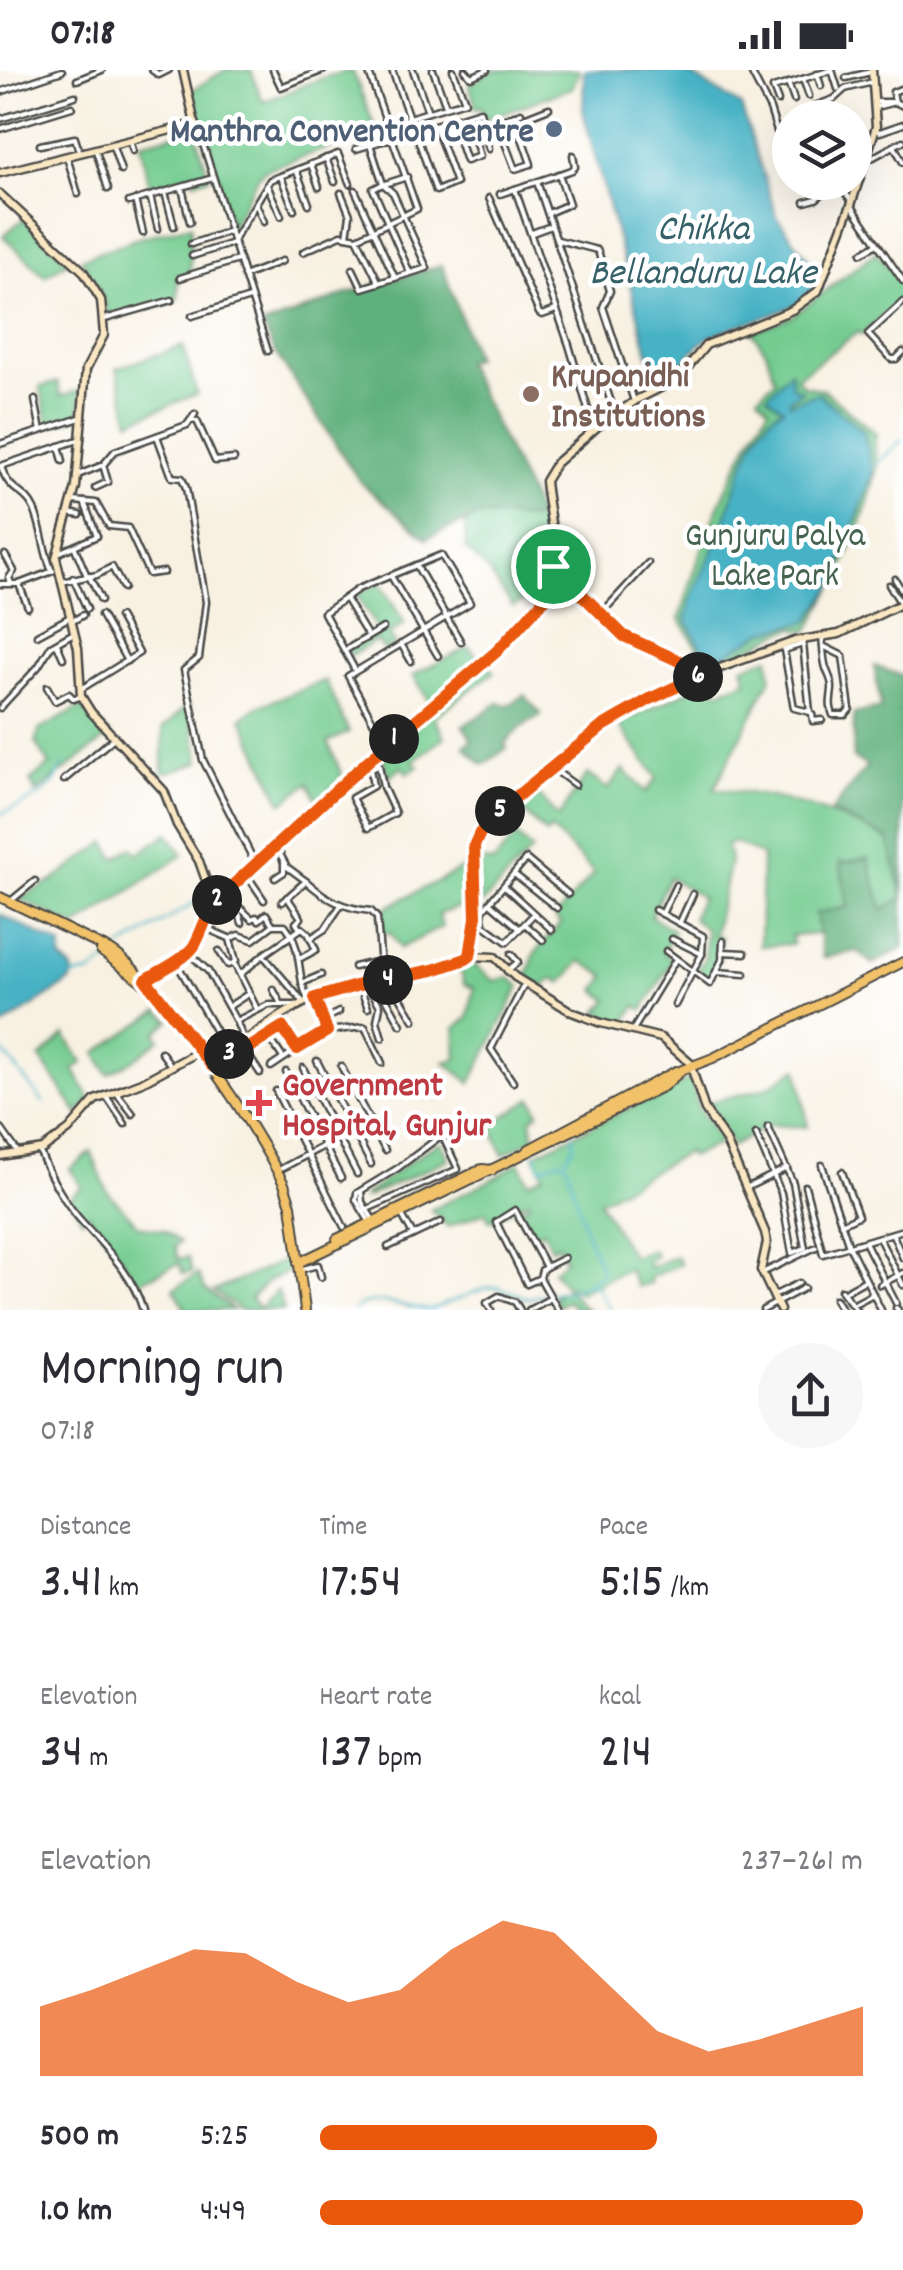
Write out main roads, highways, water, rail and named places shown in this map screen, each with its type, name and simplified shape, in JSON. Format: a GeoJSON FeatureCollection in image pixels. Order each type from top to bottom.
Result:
{"type":"FeatureCollection","features":[{"type":"Feature","properties":{"kind":"main road"},"geometry":{"type":"LineString","coordinates":[[3,900],[146,983]]}},
{"type":"Feature","properties":{"kind":"main road"},"geometry":{"type":"LineString","coordinates":[[3,900],[112,951],[146,983],[212,1066],[277,1170],[291,1205],[305,1310]]}},
{"type":"Feature","properties":{"kind":"main road"},"geometry":{"type":"LineString","coordinates":[[298,1264],[664,1086],[691,1064],[713,1058],[903,960]]}},
{"type":"Feature","properties":{"kind":"main road"},"geometry":{"type":"LineString","coordinates":[[298,1264],[372,1222],[482,1169],[493,1170]]}},
{"type":"Feature","properties":{"kind":"water","name":"Chikka Bellanduru Lake"},"geometry":{"type":"Polygon","coordinates":[[[584,70],[683,70],[741,106],[777,217],[821,276],[813,290],[787,309],[708,338],[657,385],[583,112],[584,70]]]}},
{"type":"Feature","properties":{"kind":"water","name":"Gunjuru Palya Lake Park"},"geometry":{"type":"Polygon","coordinates":[[[790,371],[792,386],[802,391],[790,403],[818,393],[864,432],[873,474],[832,588],[808,622],[766,631],[717,659],[701,647],[686,620],[689,608],[752,445],[771,416],[783,408],[767,396],[790,371]]]}},
{"type":"Feature","properties":{"kind":"water"},"geometry":{"type":"Polygon","coordinates":[[[0,914],[62,946],[61,959],[73,970],[71,981],[0,1028],[0,914]]]}},
{"type":"Feature","properties":{"kind":"waterway"},"geometry":{"type":"LineString","coordinates":[[871,469],[903,439]]}},
{"type":"Feature","properties":{"kind":"waterway"},"geometry":{"type":"LineString","coordinates":[[0,814],[46,790],[63,765]]}},
{"type":"Feature","properties":{"kind":"waterway"},"geometry":{"type":"LineString","coordinates":[[121,948],[218,888]]}},
{"type":"Feature","properties":{"kind":"waterway"},"geometry":{"type":"LineString","coordinates":[[69,977],[91,973],[107,961]]}},
{"type":"Feature","properties":{"kind":"waterway"},"geometry":{"type":"LineString","coordinates":[[0,1048],[43,1102]]}},
{"type":"Feature","properties":{"kind":"waterway"},"geometry":{"type":"LineString","coordinates":[[566,1158],[574,1146],[573,1134]]}},
{"type":"Feature","properties":{"kind":"waterway"},"geometry":{"type":"LineString","coordinates":[[535,1153],[540,1168],[561,1160],[567,1164],[585,1230],[601,1268],[601,1273],[589,1282]]}},
{"type":"Feature","properties":{"kind":"waterway"},"geometry":{"type":"LineString","coordinates":[[430,1310],[485,1288],[497,1287],[527,1298],[572,1290],[587,1283],[597,1287],[610,1310]]}},
{"type":"Feature","properties":{"kind":"waterway"},"geometry":{"type":"LineString","coordinates":[[354,1310],[379,1302],[428,1310]]}},
{"type":"Feature","properties":{"kind":"place","name":"Manthra Convention Centre"},"geometry":{"type":"Point","coordinates":[554,129]}},
{"type":"Feature","properties":{"kind":"place","name":"Krupanidhi Institutions"},"geometry":{"type":"Point","coordinates":[531,394]}},
{"type":"Feature","properties":{"kind":"place","name":"Government Hospital, Gunjur"},"geometry":{"type":"Point","coordinates":[259,1103]}}]}
